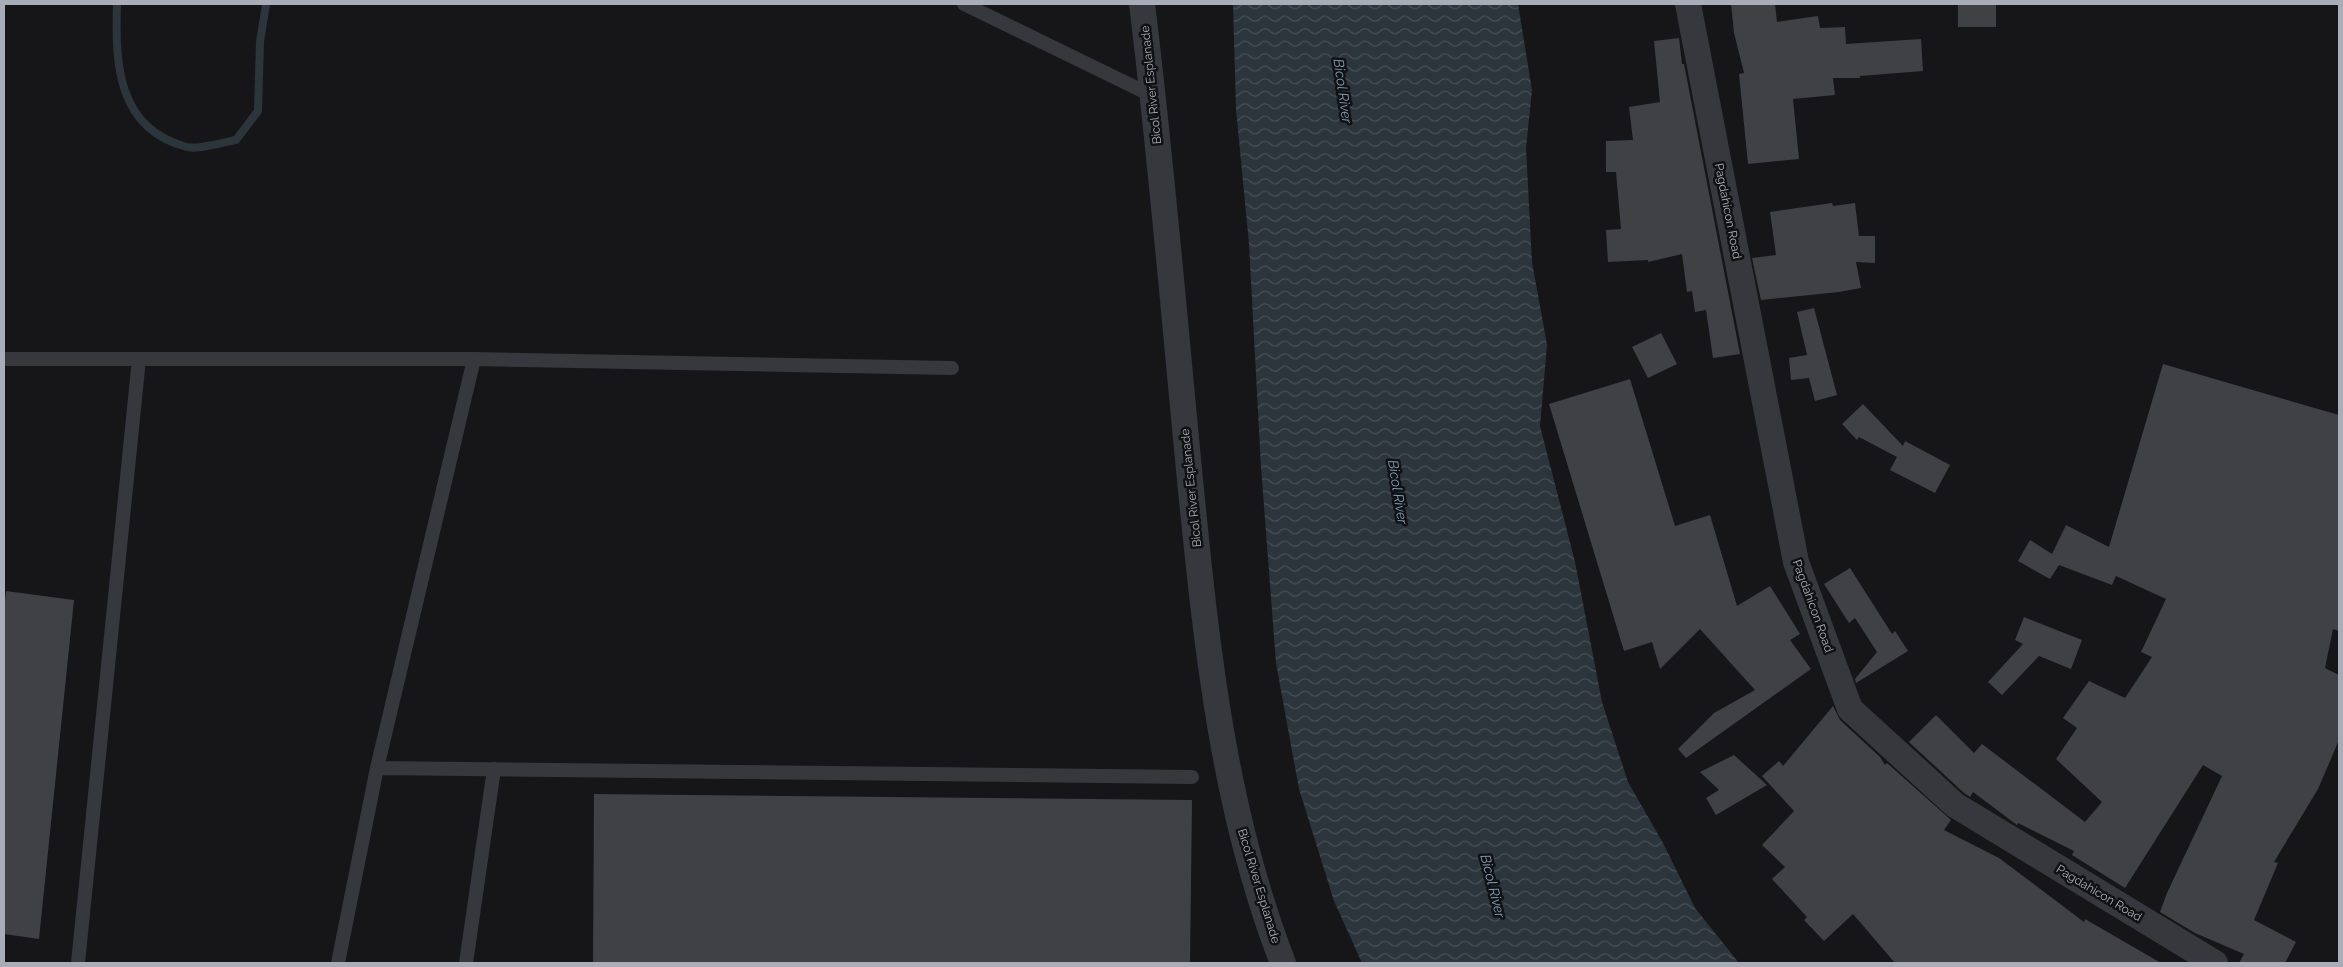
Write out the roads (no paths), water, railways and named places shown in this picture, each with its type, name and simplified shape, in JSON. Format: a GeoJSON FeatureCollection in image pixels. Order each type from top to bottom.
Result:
{"type":"FeatureCollection","features":[{"type":"Feature","properties":{"kind":"street","name":"Bicol River Esplanade"},"geometry":{"type":"LineString","coordinates":[[1142,4],[1153,96],[1200,585],[1212,678],[1227,772],[1249,858],[1283,963]]}},
{"type":"Feature","properties":{"kind":"street","name":"Pagdahicon Road"},"geometry":{"type":"LineString","coordinates":[[1688,4],[1796,562],[1850,709],[1955,806],[2215,963]]}},
{"type":"Feature","properties":{"kind":"lane"},"geometry":{"type":"LineString","coordinates":[[964,4],[1153,96]]}},
{"type":"Feature","properties":{"kind":"lane"},"geometry":{"type":"LineString","coordinates":[[4,359],[474,359],[952,368]]}},
{"type":"Feature","properties":{"kind":"lane"},"geometry":{"type":"LineString","coordinates":[[78,963],[139,359]]}},
{"type":"Feature","properties":{"kind":"lane"},"geometry":{"type":"LineString","coordinates":[[338,963],[376,768],[474,359]]}},
{"type":"Feature","properties":{"kind":"lane"},"geometry":{"type":"LineString","coordinates":[[376,768],[1192,777]]}},
{"type":"Feature","properties":{"kind":"lane"},"geometry":{"type":"LineString","coordinates":[[466,963],[494,769]]}},
{"type":"Feature","properties":{"kind":"water","name":"Bicol River"},"geometry":{"type":"Polygon","coordinates":[[[1233,4],[1518,4],[1532,90],[1526,148],[1532,262],[1547,345],[1540,426],[1575,562],[1602,702],[1628,782],[1663,843],[1695,908],[1739,963],[1362,963],[1334,901],[1299,789],[1276,663],[1261,467],[1249,244],[1236,109],[1233,4]]]}},
{"type":"Feature","properties":{"kind":"waterway"},"geometry":{"type":"LineString","coordinates":[[117,4],[117,49],[120,70],[125,91],[134,109],[146,125],[164,138],[191,148],[236,140],[258,111],[260,42],[266,4]]}}]}
